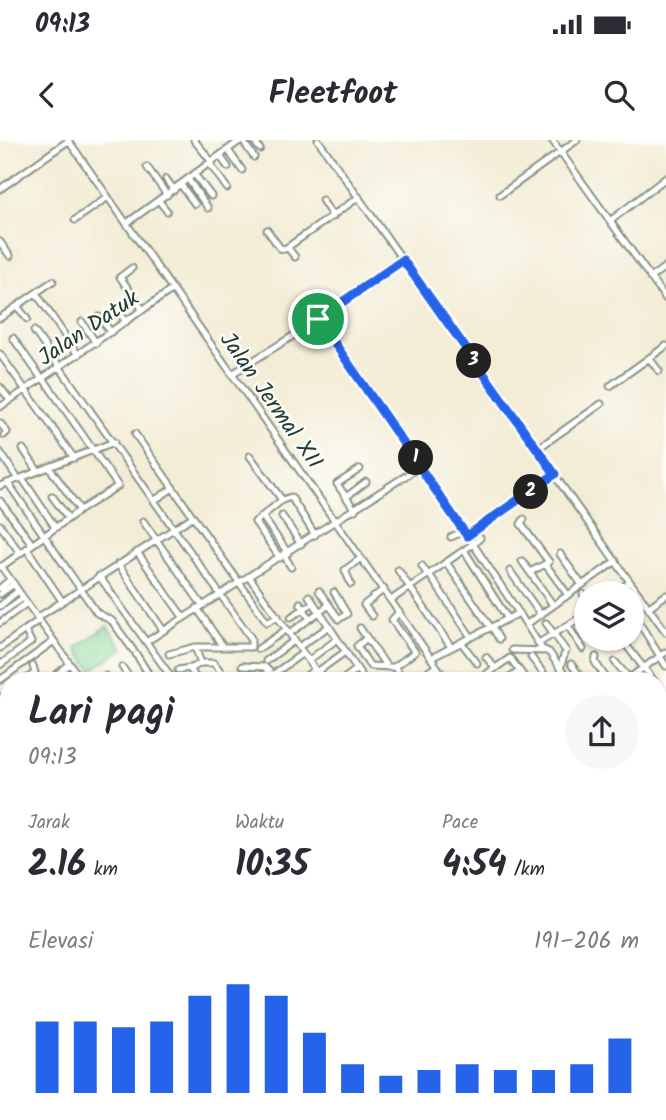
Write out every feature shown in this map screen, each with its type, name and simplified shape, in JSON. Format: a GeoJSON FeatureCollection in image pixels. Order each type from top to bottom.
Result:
{"type":"FeatureCollection","features":[{"type":"Feature","properties":{"kind":"street"},"geometry":{"type":"LineString","coordinates":[[194,140],[227,188]]}},
{"type":"Feature","properties":{"kind":"street"},"geometry":{"type":"LineString","coordinates":[[253,140],[260,149]]}},
{"type":"Feature","properties":{"kind":"street"},"geometry":{"type":"LineString","coordinates":[[318,140],[629,581]]}},
{"type":"Feature","properties":{"kind":"street"},"geometry":{"type":"LineString","coordinates":[[552,140],[666,299]]}},
{"type":"Feature","properties":{"kind":"street"},"geometry":{"type":"LineString","coordinates":[[500,195],[577,140]]}},
{"type":"Feature","properties":{"kind":"street"},"geometry":{"type":"LineString","coordinates":[[0,189],[68,141]]}},
{"type":"Feature","properties":{"kind":"street","name":"Jalan Jermal XII"},"geometry":{"type":"LineString","coordinates":[[68,141],[440,672]]}},
{"type":"Feature","properties":{"kind":"street"},"geometry":{"type":"LineString","coordinates":[[127,223],[240,141],[254,157]]}},
{"type":"Feature","properties":{"kind":"street"},"geometry":{"type":"LineString","coordinates":[[213,149],[228,167]]}},
{"type":"Feature","properties":{"kind":"street"},"geometry":{"type":"LineString","coordinates":[[228,150],[243,170]]}},
{"type":"Feature","properties":{"kind":"street"},"geometry":{"type":"LineString","coordinates":[[147,167],[167,195]]}},
{"type":"Feature","properties":{"kind":"street"},"geometry":{"type":"LineString","coordinates":[[195,175],[211,196]]}},
{"type":"Feature","properties":{"kind":"street"},"geometry":{"type":"LineString","coordinates":[[610,221],[666,178]]}},
{"type":"Feature","properties":{"kind":"street"},"geometry":{"type":"LineString","coordinates":[[166,179],[173,190]]}},
{"type":"Feature","properties":{"kind":"street"},"geometry":{"type":"LineString","coordinates":[[188,179],[208,208]]}},
{"type":"Feature","properties":{"kind":"street"},"geometry":{"type":"LineString","coordinates":[[181,185],[195,204]]}},
{"type":"Feature","properties":{"kind":"street"},"geometry":{"type":"LineString","coordinates":[[75,220],[108,197]]}},
{"type":"Feature","properties":{"kind":"street"},"geometry":{"type":"LineString","coordinates":[[267,230],[280,248],[288,248],[359,197]]}},
{"type":"Feature","properties":{"kind":"street"},"geometry":{"type":"LineString","coordinates":[[322,200],[333,217]]}},
{"type":"Feature","properties":{"kind":"street"},"geometry":{"type":"LineString","coordinates":[[159,201],[167,211]]}},
{"type":"Feature","properties":{"kind":"street"},"geometry":{"type":"LineString","coordinates":[[0,242],[10,256]]}},
{"type":"Feature","properties":{"kind":"street"},"geometry":{"type":"LineString","coordinates":[[288,248],[295,257]]}},
{"type":"Feature","properties":{"kind":"street"},"geometry":{"type":"LineString","coordinates":[[232,374],[403,260]]}},
{"type":"Feature","properties":{"kind":"street"},"geometry":{"type":"LineString","coordinates":[[650,278],[666,266]]}},
{"type":"Feature","properties":{"kind":"street"},"geometry":{"type":"LineString","coordinates":[[132,268],[120,277],[143,310]]}},
{"type":"Feature","properties":{"kind":"street"},"geometry":{"type":"LineString","coordinates":[[0,318],[53,281]]}},
{"type":"Feature","properties":{"kind":"street","name":"Jalan Datuk"},"geometry":{"type":"LineString","coordinates":[[0,407],[173,289]]}},
{"type":"Feature","properties":{"kind":"street"},"geometry":{"type":"LineString","coordinates":[[36,293],[78,355]]}},
{"type":"Feature","properties":{"kind":"street"},"geometry":{"type":"LineString","coordinates":[[18,307],[27,319]]}},
{"type":"Feature","properties":{"kind":"street"},"geometry":{"type":"LineString","coordinates":[[118,310],[126,322]]}},
{"type":"Feature","properties":{"kind":"street"},"geometry":{"type":"LineString","coordinates":[[99,317],[111,332]]}},
{"type":"Feature","properties":{"kind":"street"},"geometry":{"type":"LineString","coordinates":[[318,319],[421,466],[539,643],[563,672]]}},
{"type":"Feature","properties":{"kind":"street"},"geometry":{"type":"LineString","coordinates":[[82,322],[96,343]]}},
{"type":"Feature","properties":{"kind":"street"},"geometry":{"type":"LineString","coordinates":[[34,331],[220,593],[253,645],[195,647],[169,654]]}},
{"type":"Feature","properties":{"kind":"street"},"geometry":{"type":"LineString","coordinates":[[13,338],[118,486],[79,510],[2,566],[76,672]]}},
{"type":"Feature","properties":{"kind":"street"},"geometry":{"type":"LineString","coordinates":[[610,386],[666,346]]}},
{"type":"Feature","properties":{"kind":"street"},"geometry":{"type":"LineString","coordinates":[[0,354],[74,458]]}},
{"type":"Feature","properties":{"kind":"street"},"geometry":{"type":"LineString","coordinates":[[649,358],[659,371]]}},
{"type":"Feature","properties":{"kind":"street"},"geometry":{"type":"LineString","coordinates":[[0,387],[10,400]]}},
{"type":"Feature","properties":{"kind":"street"},"geometry":{"type":"LineString","coordinates":[[537,449],[601,404]]}},
{"type":"Feature","properties":{"kind":"street"},"geometry":{"type":"LineString","coordinates":[[0,422],[7,432],[4,435]]}},
{"type":"Feature","properties":{"kind":"street"},"geometry":{"type":"LineString","coordinates":[[135,434],[267,622],[278,616]]}},
{"type":"Feature","properties":{"kind":"street"},"geometry":{"type":"LineString","coordinates":[[0,486],[114,442]]}},
{"type":"Feature","properties":{"kind":"street"},"geometry":{"type":"LineString","coordinates":[[23,449],[38,471]]}},
{"type":"Feature","properties":{"kind":"street"},"geometry":{"type":"LineString","coordinates":[[0,452],[55,527]]}},
{"type":"Feature","properties":{"kind":"street"},"geometry":{"type":"LineString","coordinates":[[250,456],[282,500]]}},
{"type":"Feature","properties":{"kind":"street"},"geometry":{"type":"LineString","coordinates":[[146,642],[220,593],[250,578],[421,466]]}},
{"type":"Feature","properties":{"kind":"street"},"geometry":{"type":"LineString","coordinates":[[49,467],[79,510]]}},
{"type":"Feature","properties":{"kind":"street"},"geometry":{"type":"LineString","coordinates":[[355,510],[337,484],[360,469]]}},
{"type":"Feature","properties":{"kind":"street"},"geometry":{"type":"LineString","coordinates":[[451,537],[466,533],[555,474]]}},
{"type":"Feature","properties":{"kind":"street"},"geometry":{"type":"LineString","coordinates":[[346,497],[366,482]]}},
{"type":"Feature","properties":{"kind":"street"},"geometry":{"type":"LineString","coordinates":[[8,483],[99,616],[112,621],[147,672]]}},
{"type":"Feature","properties":{"kind":"street"},"geometry":{"type":"LineString","coordinates":[[155,500],[173,488]]}},
{"type":"Feature","properties":{"kind":"street"},"geometry":{"type":"LineString","coordinates":[[52,496],[68,518]]}},
{"type":"Feature","properties":{"kind":"street"},"geometry":{"type":"LineString","coordinates":[[284,555],[255,524],[282,500],[290,497],[314,535]]}},
{"type":"Feature","properties":{"kind":"street"},"geometry":{"type":"LineString","coordinates":[[0,501],[62,601]]}},
{"type":"Feature","properties":{"kind":"street"},"geometry":{"type":"LineString","coordinates":[[262,516],[291,567]]}},
{"type":"Feature","properties":{"kind":"street"},"geometry":{"type":"LineString","coordinates":[[282,516],[300,544]]}},
{"type":"Feature","properties":{"kind":"street"},"geometry":{"type":"LineString","coordinates":[[0,648],[62,601],[192,517]]}},
{"type":"Feature","properties":{"kind":"street"},"geometry":{"type":"LineString","coordinates":[[524,519],[521,524],[549,562],[530,572]]}},
{"type":"Feature","properties":{"kind":"street"},"geometry":{"type":"LineString","coordinates":[[143,521],[223,647]]}},
{"type":"Feature","properties":{"kind":"street"},"geometry":{"type":"LineString","coordinates":[[0,525],[20,553]]}},
{"type":"Feature","properties":{"kind":"street"},"geometry":{"type":"LineString","coordinates":[[391,600],[480,538]]}},
{"type":"Feature","properties":{"kind":"street"},"geometry":{"type":"LineString","coordinates":[[464,550],[508,619]]}},
{"type":"Feature","properties":{"kind":"street"},"geometry":{"type":"LineString","coordinates":[[137,552],[183,617]]}},
{"type":"Feature","properties":{"kind":"street"},"geometry":{"type":"LineString","coordinates":[[561,554],[579,581]]}},
{"type":"Feature","properties":{"kind":"street"},"geometry":{"type":"LineString","coordinates":[[351,584],[345,570],[362,558]]}},
{"type":"Feature","properties":{"kind":"street"},"geometry":{"type":"LineString","coordinates":[[588,581],[616,561]]}},
{"type":"Feature","properties":{"kind":"street"},"geometry":{"type":"LineString","coordinates":[[446,562],[499,639]]}},
{"type":"Feature","properties":{"kind":"street"},"geometry":{"type":"LineString","coordinates":[[522,562],[547,590],[553,605]]}},
{"type":"Feature","properties":{"kind":"street"},"geometry":{"type":"LineString","coordinates":[[118,564],[163,630]]}},
{"type":"Feature","properties":{"kind":"street"},"geometry":{"type":"LineString","coordinates":[[546,565],[568,595]]}},
{"type":"Feature","properties":{"kind":"street"},"geometry":{"type":"LineString","coordinates":[[422,566],[471,637]]}},
{"type":"Feature","properties":{"kind":"street"},"geometry":{"type":"LineString","coordinates":[[398,570],[451,647]]}},
{"type":"Feature","properties":{"kind":"street"},"geometry":{"type":"LineString","coordinates":[[510,571],[541,615]]}},
{"type":"Feature","properties":{"kind":"street"},"geometry":{"type":"LineString","coordinates":[[99,576],[168,672]]}},
{"type":"Feature","properties":{"kind":"street"},"geometry":{"type":"LineString","coordinates":[[250,578],[316,671],[345,652]]}},
{"type":"Feature","properties":{"kind":"street"},"geometry":{"type":"LineString","coordinates":[[0,580],[10,580]]}},
{"type":"Feature","properties":{"kind":"street"},"geometry":{"type":"LineString","coordinates":[[0,588],[10,580]]}},
{"type":"Feature","properties":{"kind":"street"},"geometry":{"type":"LineString","coordinates":[[0,594],[10,580]]}},
{"type":"Feature","properties":{"kind":"street"},"geometry":{"type":"LineString","coordinates":[[372,615],[364,605],[384,589]]}},
{"type":"Feature","properties":{"kind":"street"},"geometry":{"type":"LineString","coordinates":[[0,606],[18,591]]}},
{"type":"Feature","properties":{"kind":"street"},"geometry":{"type":"LineString","coordinates":[[319,591],[339,619],[347,613],[334,592]]}},
{"type":"Feature","properties":{"kind":"street"},"geometry":{"type":"LineString","coordinates":[[527,624],[574,591]]}},
{"type":"Feature","properties":{"kind":"street"},"geometry":{"type":"LineString","coordinates":[[646,620],[650,610],[666,595]]}},
{"type":"Feature","properties":{"kind":"street"},"geometry":{"type":"LineString","coordinates":[[309,596],[359,672]]}},
{"type":"Feature","properties":{"kind":"street"},"geometry":{"type":"LineString","coordinates":[[0,614],[25,601]]}},
{"type":"Feature","properties":{"kind":"street"},"geometry":{"type":"LineString","coordinates":[[0,623],[25,601]]}},
{"type":"Feature","properties":{"kind":"street"},"geometry":{"type":"LineString","coordinates":[[644,602],[664,629]]}},
{"type":"Feature","properties":{"kind":"street"},"geometry":{"type":"LineString","coordinates":[[291,617],[302,606],[313,603]]}},
{"type":"Feature","properties":{"kind":"street"},"geometry":{"type":"LineString","coordinates":[[258,649],[329,605]]}},
{"type":"Feature","properties":{"kind":"street"},"geometry":{"type":"LineString","coordinates":[[302,606],[310,619]]}},
{"type":"Feature","properties":{"kind":"street"},"geometry":{"type":"LineString","coordinates":[[367,638],[357,648],[371,667],[390,667],[415,652],[390,618],[400,612]]}},
{"type":"Feature","properties":{"kind":"street"},"geometry":{"type":"LineString","coordinates":[[424,672],[451,647],[519,613]]}},
{"type":"Feature","properties":{"kind":"street"},"geometry":{"type":"LineString","coordinates":[[272,672],[329,628],[343,621]]}},
{"type":"Feature","properties":{"kind":"street"},"geometry":{"type":"LineString","coordinates":[[539,643],[574,622]]}},
{"type":"Feature","properties":{"kind":"street"},"geometry":{"type":"LineString","coordinates":[[546,623],[565,653],[560,668]]}},
{"type":"Feature","properties":{"kind":"street"},"geometry":{"type":"LineString","coordinates":[[568,626],[574,635]]}},
{"type":"Feature","properties":{"kind":"street"},"geometry":{"type":"LineString","coordinates":[[360,628],[396,672]]}},
{"type":"Feature","properties":{"kind":"street"},"geometry":{"type":"LineString","coordinates":[[0,665],[31,642],[25,630]]}},
{"type":"Feature","properties":{"kind":"street"},"geometry":{"type":"LineString","coordinates":[[644,630],[666,666]]}},
{"type":"Feature","properties":{"kind":"street"},"geometry":{"type":"LineString","coordinates":[[309,660],[336,639]]}},
{"type":"Feature","properties":{"kind":"street"},"geometry":{"type":"LineString","coordinates":[[265,661],[295,640]]}},
{"type":"Feature","properties":{"kind":"street"},"geometry":{"type":"LineString","coordinates":[[12,672],[54,641]]}},
{"type":"Feature","properties":{"kind":"street"},"geometry":{"type":"LineString","coordinates":[[461,642],[477,663]]}},
{"type":"Feature","properties":{"kind":"street"},"geometry":{"type":"LineString","coordinates":[[195,647],[201,663]]}},
{"type":"Feature","properties":{"kind":"street"},"geometry":{"type":"LineString","coordinates":[[512,650],[545,651]]}},
{"type":"Feature","properties":{"kind":"street"},"geometry":{"type":"LineString","coordinates":[[632,651],[648,672]]}},
{"type":"Feature","properties":{"kind":"street"},"geometry":{"type":"LineString","coordinates":[[638,672],[666,652]]}},
{"type":"Feature","properties":{"kind":"street"},"geometry":{"type":"LineString","coordinates":[[486,657],[495,668]]}},
{"type":"Feature","properties":{"kind":"street"},"geometry":{"type":"LineString","coordinates":[[531,657],[541,672]]}},
{"type":"Feature","properties":{"kind":"street"},"geometry":{"type":"LineString","coordinates":[[596,657],[596,663],[602,672]]}},
{"type":"Feature","properties":{"kind":"street"},"geometry":{"type":"LineString","coordinates":[[489,672],[510,659],[520,671]]}},
{"type":"Feature","properties":{"kind":"street"},"geometry":{"type":"LineString","coordinates":[[615,662],[622,672]]}},
{"type":"Feature","properties":{"kind":"street"},"geometry":{"type":"LineString","coordinates":[[178,670],[201,663],[214,663],[221,672]]}},
{"type":"Feature","properties":{"kind":"street"},"geometry":{"type":"LineString","coordinates":[[60,672],[70,664]]}},
{"type":"Feature","properties":{"kind":"street"},"geometry":{"type":"LineString","coordinates":[[571,664],[577,672]]}},
{"type":"Feature","properties":{"kind":"street"},"geometry":{"type":"LineString","coordinates":[[33,666],[35,672]]}},
{"type":"Feature","properties":{"kind":"street"},"geometry":{"type":"LineString","coordinates":[[242,666],[264,667],[270,672]]}},
{"type":"Feature","properties":{"kind":"street"},"geometry":{"type":"LineString","coordinates":[[122,667],[126,672]]}},
{"type":"Feature","properties":{"kind":"street"},"geometry":{"type":"LineString","coordinates":[[190,668],[192,672]]}},
{"type":"Feature","properties":{"kind":"street"},"geometry":{"type":"LineString","coordinates":[[353,672],[357,669]]}},
{"type":"Feature","properties":{"kind":"green space"},"geometry":{"type":"Polygon","coordinates":[[[107,626],[123,648],[92,670],[76,648],[107,626]]]}},
{"type":"Feature","properties":{"kind":"route"},"geometry":{"type":"LineString","coordinates":[[403,260],[555,474],[467,536],[318,319],[403,260]]}}]}
